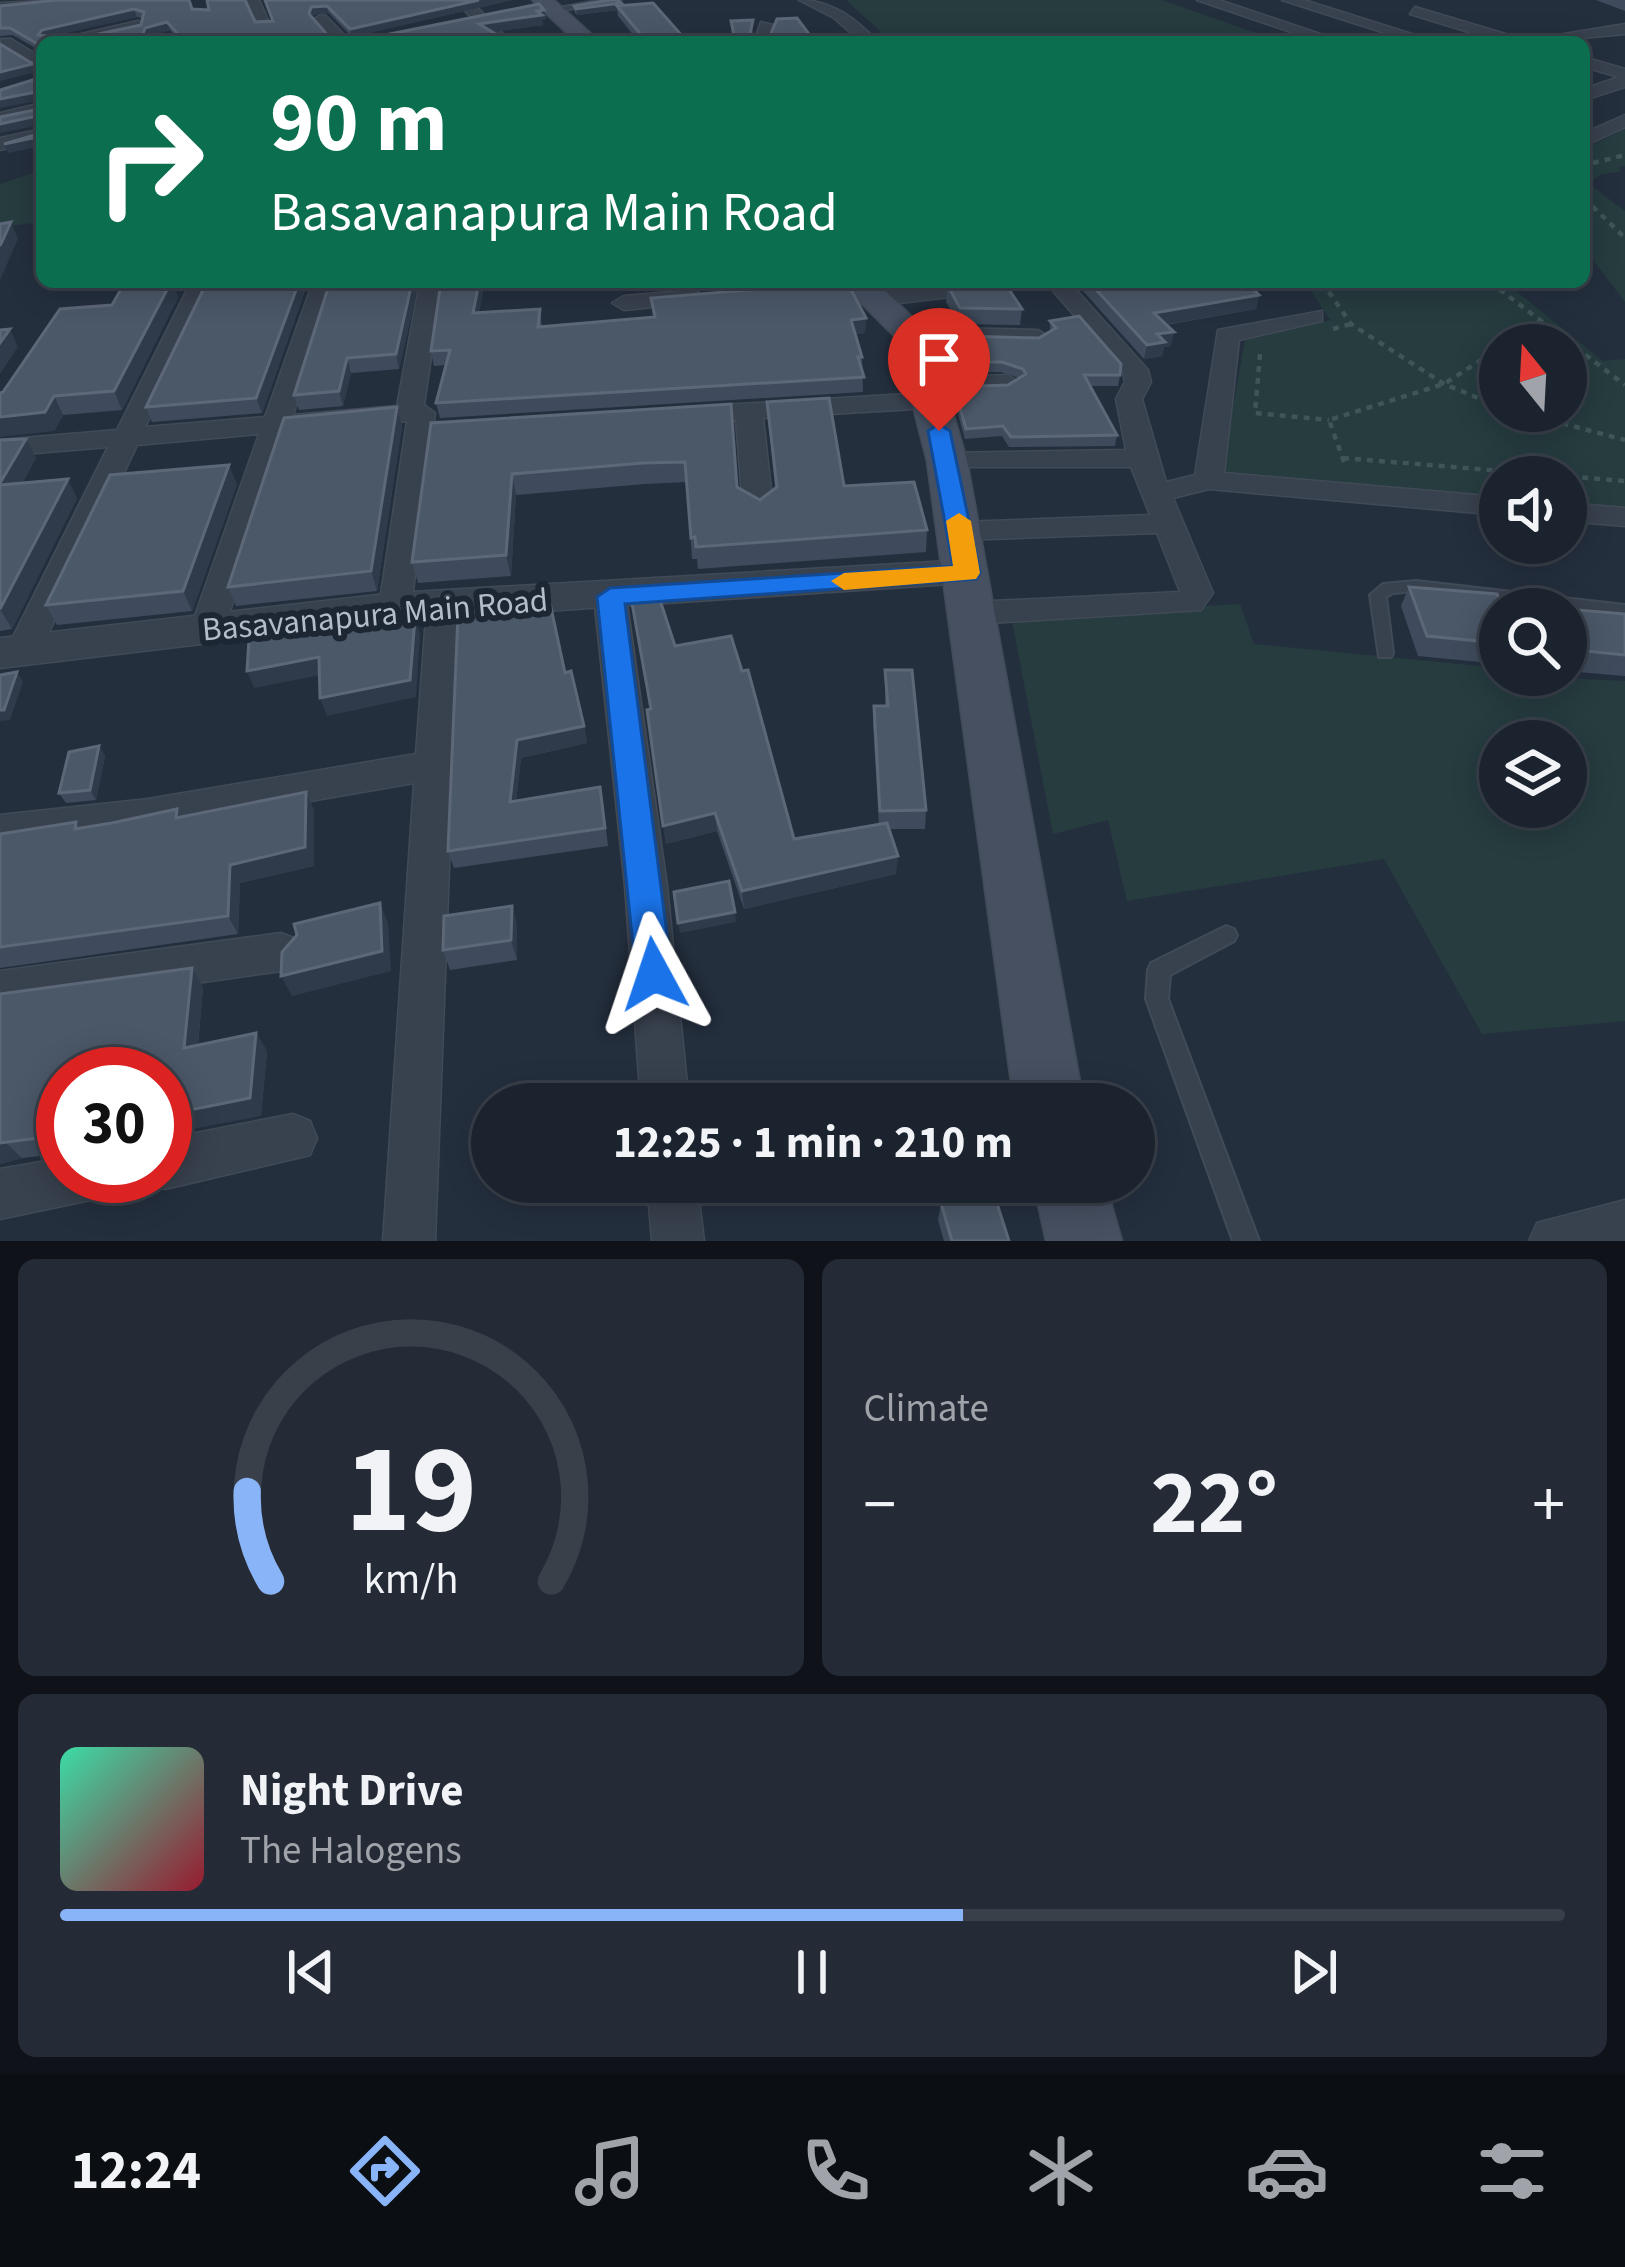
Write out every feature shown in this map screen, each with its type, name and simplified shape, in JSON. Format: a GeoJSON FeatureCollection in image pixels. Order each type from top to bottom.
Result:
{"type":"FeatureCollection","features":[{"type":"Feature","properties":{"kind":"main road"},"geometry":{"type":"LineString","coordinates":[[547,5],[582,36]]}},
{"type":"Feature","properties":{"kind":"main road"},"geometry":{"type":"LineString","coordinates":[[857,288],[912,334],[947,461],[1046,1083]]}},
{"type":"Feature","properties":{"kind":"main road"},"geometry":{"type":"LineString","coordinates":[[1074,1203],[1084,1241]]}},
{"type":"Feature","properties":{"kind":"street"},"geometry":{"type":"LineString","coordinates":[[0,7],[54,0]]}},
{"type":"Feature","properties":{"kind":"street"},"geometry":{"type":"LineString","coordinates":[[79,36],[129,24],[121,0]]}},
{"type":"Feature","properties":{"kind":"street"},"geometry":{"type":"LineString","coordinates":[[252,0],[259,32]]}},
{"type":"Feature","properties":{"kind":"street"},"geometry":{"type":"LineString","coordinates":[[462,0],[497,36]]}},
{"type":"Feature","properties":{"kind":"street"},"geometry":{"type":"LineString","coordinates":[[806,0],[839,15],[863,36]]}},
{"type":"Feature","properties":{"kind":"street"},"geometry":{"type":"LineString","coordinates":[[1204,0],[1317,36]]}},
{"type":"Feature","properties":{"kind":"street"},"geometry":{"type":"LineString","coordinates":[[1288,0],[1409,36]]}},
{"type":"Feature","properties":{"kind":"street"},"geometry":{"type":"LineString","coordinates":[[29,4],[34,25]]}},
{"type":"Feature","properties":{"kind":"street"},"geometry":{"type":"LineString","coordinates":[[1415,11],[1497,36]]}},
{"type":"Feature","properties":{"kind":"street"},"geometry":{"type":"LineString","coordinates":[[458,22],[501,13]]}},
{"type":"Feature","properties":{"kind":"street"},"geometry":{"type":"LineString","coordinates":[[321,19],[337,36]]}},
{"type":"Feature","properties":{"kind":"street"},"geometry":{"type":"LineString","coordinates":[[1582,36],[1625,29]]}},
{"type":"Feature","properties":{"kind":"street"},"geometry":{"type":"LineString","coordinates":[[0,65],[27,52]]}},
{"type":"Feature","properties":{"kind":"street"},"geometry":{"type":"LineString","coordinates":[[1590,64],[1625,78]]}},
{"type":"Feature","properties":{"kind":"street"},"geometry":{"type":"LineString","coordinates":[[1590,91],[1625,78]]}},
{"type":"Feature","properties":{"kind":"street"},"geometry":{"type":"LineString","coordinates":[[0,118],[36,109]]}},
{"type":"Feature","properties":{"kind":"street"},"geometry":{"type":"LineString","coordinates":[[1590,137],[1625,120]]}},
{"type":"Feature","properties":{"kind":"street"},"geometry":{"type":"LineString","coordinates":[[0,144],[36,135]]}},
{"type":"Feature","properties":{"kind":"street"},"geometry":{"type":"LineString","coordinates":[[11,652],[127,436],[199,288]]}},
{"type":"Feature","properties":{"kind":"street"},"geometry":{"type":"LineString","coordinates":[[207,630],[322,288]]}},
{"type":"Feature","properties":{"kind":"street"},"geometry":{"type":"LineString","coordinates":[[395,607],[424,425],[430,288]]}},
{"type":"Feature","properties":{"kind":"street"},"geometry":{"type":"LineString","coordinates":[[967,572],[1190,602],[1197,593],[1142,458],[1129,399],[1138,382],[1135,370],[1063,288]]}},
{"type":"Feature","properties":{"kind":"street"},"geometry":{"type":"LineString","coordinates":[[624,303],[717,295]]}},
{"type":"Feature","properties":{"kind":"street"},"geometry":{"type":"LineString","coordinates":[[1209,480],[1227,334],[1322,323]]}},
{"type":"Feature","properties":{"kind":"street"},"geometry":{"type":"LineString","coordinates":[[912,334],[1038,337]]}},
{"type":"Feature","properties":{"kind":"street"},"geometry":{"type":"LineString","coordinates":[[655,417],[1007,383]]}},
{"type":"Feature","properties":{"kind":"street"},"geometry":{"type":"LineString","coordinates":[[749,411],[758,508]]}},
{"type":"Feature","properties":{"kind":"street"},"geometry":{"type":"LineString","coordinates":[[0,448],[276,423],[424,425]]}},
{"type":"Feature","properties":{"kind":"street"},"geometry":{"type":"LineString","coordinates":[[947,461],[1142,458]]}},
{"type":"Feature","properties":{"kind":"street"},"geometry":{"type":"LineString","coordinates":[[1157,493],[1209,480],[1479,504]]}},
{"type":"Feature","properties":{"kind":"street"},"geometry":{"type":"LineString","coordinates":[[1587,514],[1625,517]]}},
{"type":"Feature","properties":{"kind":"street"},"geometry":{"type":"LineString","coordinates":[[967,572],[1170,523]]}},
{"type":"Feature","properties":{"kind":"street","name":"Basavanapura Main Road"},"geometry":{"type":"LineString","coordinates":[[11,652],[395,607],[967,572]]}},
{"type":"Feature","properties":{"kind":"street"},"geometry":{"type":"LineString","coordinates":[[610,597],[646,886],[663,1083]]}},
{"type":"Feature","properties":{"kind":"street"},"geometry":{"type":"LineString","coordinates":[[410,1241],[443,604]]}},
{"type":"Feature","properties":{"kind":"street"},"geometry":{"type":"LineString","coordinates":[[0,831],[148,814],[435,765]]}},
{"type":"Feature","properties":{"kind":"street"},"geometry":{"type":"LineString","coordinates":[[0,992],[281,952]]}},
{"type":"Feature","properties":{"kind":"street"},"geometry":{"type":"LineString","coordinates":[[192,1159],[293,1138]]}},
{"type":"Feature","properties":{"kind":"street"},"geometry":{"type":"LineString","coordinates":[[0,1194],[36,1188]]}},
{"type":"Feature","properties":{"kind":"street"},"geometry":{"type":"LineString","coordinates":[[674,1203],[678,1241]]}},
{"type":"Feature","properties":{"kind":"street"},"geometry":{"type":"LineString","coordinates":[[1555,1241],[1625,1226]]}},
{"type":"Feature","properties":{"kind":"lane"},"geometry":{"type":"LineString","coordinates":[[547,5],[617,0]]}},
{"type":"Feature","properties":{"kind":"lane"},"geometry":{"type":"LineString","coordinates":[[1384,653],[1378,595],[1389,588],[1417,586],[1625,610]]}},
{"type":"Feature","properties":{"kind":"lane"},"geometry":{"type":"LineString","coordinates":[[1226,935],[1159,970],[1157,998],[1246,1241]]}},
{"type":"Feature","properties":{"kind":"path"},"geometry":{"type":"LineString","coordinates":[[1590,164],[1625,155]]}},
{"type":"Feature","properties":{"kind":"path"},"geometry":{"type":"LineString","coordinates":[[1590,204],[1625,238]]}},
{"type":"Feature","properties":{"kind":"path"},"geometry":{"type":"LineString","coordinates":[[1326,288],[1351,324],[1444,385],[1479,399]]}},
{"type":"Feature","properties":{"kind":"path"},"geometry":{"type":"LineString","coordinates":[[1498,288],[1625,385]]}},
{"type":"Feature","properties":{"kind":"path"},"geometry":{"type":"LineString","coordinates":[[1536,324],[1541,321]]}},
{"type":"Feature","properties":{"kind":"path"},"geometry":{"type":"LineString","coordinates":[[1322,323],[1351,324]]}},
{"type":"Feature","properties":{"kind":"path"},"geometry":{"type":"LineString","coordinates":[[1267,346],[1258,357],[1255,413],[1329,420],[1444,385],[1479,361]]}},
{"type":"Feature","properties":{"kind":"path"},"geometry":{"type":"LineString","coordinates":[[1329,420],[1356,493]]}},
{"type":"Feature","properties":{"kind":"path"},"geometry":{"type":"LineString","coordinates":[[1587,430],[1625,440]]}},
{"type":"Feature","properties":{"kind":"path"},"geometry":{"type":"LineString","coordinates":[[1343,458],[1625,481]]}},
{"type":"Feature","properties":{"kind":"green space"},"geometry":{"type":"Polygon","coordinates":[[[846,0],[1162,0],[1264,36],[885,36],[846,0]]]}},
{"type":"Feature","properties":{"kind":"green space"},"geometry":{"type":"Polygon","coordinates":[[[1625,129],[1625,166],[1590,182],[1590,146],[1625,129]]]}},
{"type":"Feature","properties":{"kind":"green space"},"geometry":{"type":"Polygon","coordinates":[[[36,172],[36,223],[0,227],[0,184],[36,172]]]}},
{"type":"Feature","properties":{"kind":"green space"},"geometry":{"type":"Polygon","coordinates":[[[1590,185],[1625,211],[1625,302],[1590,256],[1590,185]]]}},
{"type":"Feature","properties":{"kind":"green space"},"geometry":{"type":"Polygon","coordinates":[[[1309,288],[1512,288],[1557,324],[1479,324],[1479,432],[1587,432],[1587,348],[1603,361],[1625,359],[1625,518],[1587,513],[1587,456],[1479,456],[1479,502],[1221,473],[1245,340],[1330,320],[1309,288]]]}},
{"type":"Feature","properties":{"kind":"green space"},"geometry":{"type":"Polygon","coordinates":[[[1240,604],[1254,644],[1479,666],[1479,696],[1587,696],[1587,679],[1625,681],[1625,1021],[1482,1034],[1384,859],[1127,901],[1108,820],[1053,834],[1011,616],[1240,604]]]}},
{"type":"Feature","properties":{"kind":"building"},"geometry":{"type":"Polygon","coordinates":[[[58,0],[189,0],[192,9],[209,10],[207,0],[245,0],[255,22],[273,21],[265,0],[479,0],[350,29],[327,6],[311,7],[309,14],[328,36],[178,36],[167,22],[145,28],[142,36],[89,36],[141,25],[144,12],[134,9],[42,30],[38,35],[47,36],[36,36],[36,43],[10,28],[0,28],[0,6],[58,0]]]}},
{"type":"Feature","properties":{"kind":"building"},"geometry":{"type":"Polygon","coordinates":[[[610,0],[621,3],[574,6],[610,0]]]}},
{"type":"Feature","properties":{"kind":"building"},"geometry":{"type":"Polygon","coordinates":[[[653,3],[682,36],[642,36],[617,6],[653,3]]]}},
{"type":"Feature","properties":{"kind":"building"},"geometry":{"type":"Polygon","coordinates":[[[539,4],[544,10],[537,11],[542,15],[479,24],[499,36],[380,36],[539,4]]]}},
{"type":"Feature","properties":{"kind":"building"},"geometry":{"type":"Polygon","coordinates":[[[797,18],[810,36],[770,36],[777,19],[797,18]]]}},
{"type":"Feature","properties":{"kind":"building"},"geometry":{"type":"Polygon","coordinates":[[[753,20],[750,34],[770,36],[717,36],[734,35],[731,21],[753,20]]]}},
{"type":"Feature","properties":{"kind":"building"},"geometry":{"type":"Polygon","coordinates":[[[0,44],[33,64],[0,72],[0,44]]]}},
{"type":"Feature","properties":{"kind":"building"},"geometry":{"type":"Polygon","coordinates":[[[36,79],[36,92],[0,99],[0,90],[36,79]]]}},
{"type":"Feature","properties":{"kind":"building"},"geometry":{"type":"Polygon","coordinates":[[[36,110],[36,116],[0,124],[0,117],[36,110]]]}},
{"type":"Feature","properties":{"kind":"building"},"geometry":{"type":"Polygon","coordinates":[[[11,222],[0,246],[0,224],[11,222]]]}},
{"type":"Feature","properties":{"kind":"building"},"geometry":{"type":"Polygon","coordinates":[[[122,288],[168,288],[114,391],[54,396],[45,412],[0,417],[0,393],[60,309],[112,305],[122,288]]]}},
{"type":"Feature","properties":{"kind":"building"},"geometry":{"type":"Polygon","coordinates":[[[204,288],[297,288],[256,398],[146,407],[204,288]]]}},
{"type":"Feature","properties":{"kind":"building"},"geometry":{"type":"Polygon","coordinates":[[[328,288],[411,288],[396,354],[347,358],[339,391],[294,395],[328,288]]]}},
{"type":"Feature","properties":{"kind":"building"},"geometry":{"type":"Polygon","coordinates":[[[440,288],[478,288],[473,313],[540,309],[538,327],[655,317],[651,298],[774,288],[850,288],[866,318],[851,320],[864,377],[436,403],[450,350],[431,351],[440,288]]]}},
{"type":"Feature","properties":{"kind":"building"},"geometry":{"type":"Polygon","coordinates":[[[949,288],[1008,288],[1022,309],[960,308],[949,288]]]}},
{"type":"Feature","properties":{"kind":"building"},"geometry":{"type":"Polygon","coordinates":[[[1095,288],[1252,288],[1259,295],[1154,313],[1174,332],[1157,334],[1165,342],[1147,345],[1095,288]]]}},
{"type":"Feature","properties":{"kind":"building"},"geometry":{"type":"Polygon","coordinates":[[[1079,316],[1121,364],[1120,375],[1084,375],[1117,435],[1011,437],[1003,426],[966,429],[954,387],[1008,385],[1026,374],[1002,362],[947,362],[942,345],[971,342],[965,336],[1039,338],[1056,328],[1050,321],[1079,316]]]}},
{"type":"Feature","properties":{"kind":"building"},"geometry":{"type":"Polygon","coordinates":[[[829,398],[844,486],[914,482],[927,530],[696,547],[695,537],[691,538],[685,462],[643,463],[512,474],[506,555],[412,562],[431,423],[731,404],[737,487],[760,500],[777,487],[767,402],[829,398]]]}},
{"type":"Feature","properties":{"kind":"building"},"geometry":{"type":"Polygon","coordinates":[[[397,407],[371,571],[228,587],[284,418],[397,407]]]}},
{"type":"Feature","properties":{"kind":"building"},"geometry":{"type":"Polygon","coordinates":[[[26,439],[0,483],[0,440],[26,439]]]}},
{"type":"Feature","properties":{"kind":"building"},"geometry":{"type":"Polygon","coordinates":[[[229,465],[183,591],[46,605],[110,475],[229,465]]]}},
{"type":"Feature","properties":{"kind":"building"},"geometry":{"type":"Polygon","coordinates":[[[68,479],[0,609],[0,485],[68,479]]]}},
{"type":"Feature","properties":{"kind":"building"},"geometry":{"type":"Polygon","coordinates":[[[1409,587],[1479,593],[1479,641],[1427,636],[1409,587]]]}},
{"type":"Feature","properties":{"kind":"building"},"geometry":{"type":"Polygon","coordinates":[[[659,597],[675,646],[731,636],[742,671],[748,670],[794,839],[887,823],[898,856],[742,891],[715,813],[663,826],[647,710],[651,709],[632,603],[659,597]]]}},
{"type":"Feature","properties":{"kind":"building"},"geometry":{"type":"Polygon","coordinates":[[[550,603],[565,673],[571,671],[584,726],[517,740],[510,802],[600,787],[605,828],[448,851],[458,614],[480,610],[480,616],[550,603]]]}},
{"type":"Feature","properties":{"kind":"building"},"geometry":{"type":"Polygon","coordinates":[[[1587,611],[1625,614],[1625,655],[1587,651],[1587,611]]]}},
{"type":"Feature","properties":{"kind":"building"},"geometry":{"type":"Polygon","coordinates":[[[367,616],[365,627],[415,618],[410,680],[320,698],[319,657],[247,671],[249,639],[367,616]]]}},
{"type":"Feature","properties":{"kind":"building"},"geometry":{"type":"Polygon","coordinates":[[[885,670],[912,670],[926,810],[880,811],[874,706],[888,706],[885,670]]]}},
{"type":"Feature","properties":{"kind":"building"},"geometry":{"type":"Polygon","coordinates":[[[17,672],[4,710],[0,710],[0,675],[17,672]]]}},
{"type":"Feature","properties":{"kind":"building"},"geometry":{"type":"Polygon","coordinates":[[[99,746],[90,790],[59,793],[69,752],[99,746]]]}},
{"type":"Feature","properties":{"kind":"building"},"geometry":{"type":"Polygon","coordinates":[[[306,792],[305,847],[230,865],[228,916],[0,947],[0,834],[76,822],[75,829],[177,809],[176,818],[306,792]]]}},
{"type":"Feature","properties":{"kind":"building"},"geometry":{"type":"Polygon","coordinates":[[[729,881],[735,912],[678,923],[674,892],[729,881]]]}},
{"type":"Feature","properties":{"kind":"building"},"geometry":{"type":"Polygon","coordinates":[[[380,903],[382,951],[281,976],[282,952],[297,935],[294,924],[380,903]]]}},
{"type":"Feature","properties":{"kind":"building"},"geometry":{"type":"Polygon","coordinates":[[[512,906],[511,940],[443,950],[444,916],[512,906]]]}},
{"type":"Feature","properties":{"kind":"building"},"geometry":{"type":"Polygon","coordinates":[[[192,968],[184,1047],[36,1047],[36,1138],[0,1143],[0,994],[192,968]]]}},
{"type":"Feature","properties":{"kind":"building"},"geometry":{"type":"Polygon","coordinates":[[[256,1033],[250,1098],[192,1110],[189,1047],[256,1033]]]}},
{"type":"Feature","properties":{"kind":"building"},"geometry":{"type":"Polygon","coordinates":[[[941,1203],[997,1203],[1009,1241],[952,1241],[941,1203]]]}},
{"type":"Feature","properties":{"kind":"slow traffic"},"geometry":{"type":"LineString","coordinates":[[844,581],[967,573],[959,521]]}},
{"type":"Feature","properties":{"kind":"route"},"geometry":{"type":"LineString","coordinates":[[654,974],[610,597],[967,573],[939,431]]}}]}
